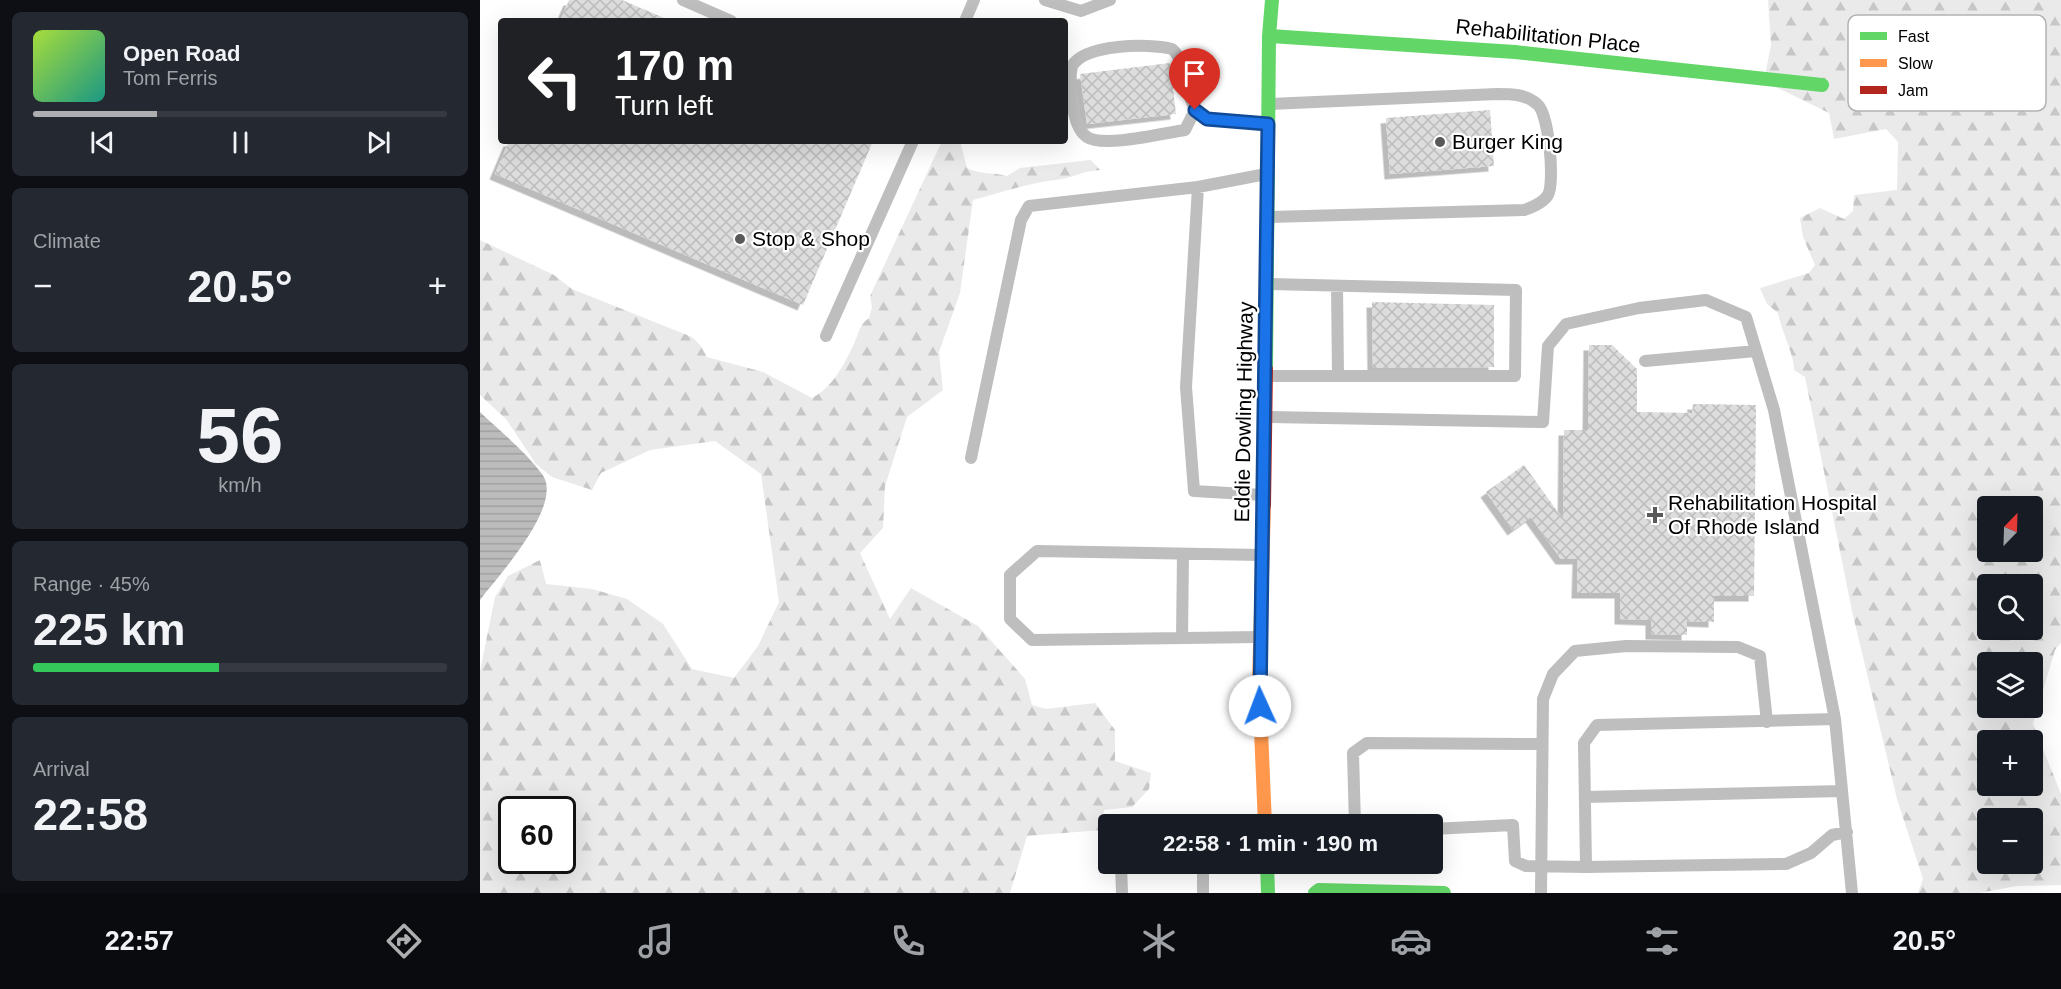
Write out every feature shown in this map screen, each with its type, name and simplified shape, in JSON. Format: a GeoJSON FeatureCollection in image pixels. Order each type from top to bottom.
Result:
{"type":"FeatureCollection","features":[{"type":"Feature","properties":{"kind":"main road","name":"Eddie Dowling Highway"},"geometry":{"type":"LineString","coordinates":[[1265,814],[1259,682],[1265,495],[1268,104],[1272,0]]}},
{"type":"Feature","properties":{"kind":"main road","name":"Rehabilitation Place"},"geometry":{"type":"LineString","coordinates":[[1269,36],[1515,52],[1822,85]]}},
{"type":"Feature","properties":{"kind":"main road"},"geometry":{"type":"LineString","coordinates":[[1267,874],[1268,893]]}},
{"type":"Feature","properties":{"kind":"main road"},"geometry":{"type":"LineString","coordinates":[[1314,893],[1319,890],[1444,893]]}},
{"type":"Feature","properties":{"kind":"lane"},"geometry":{"type":"LineString","coordinates":[[683,0],[724,18]]}},
{"type":"Feature","properties":{"kind":"lane"},"geometry":{"type":"LineString","coordinates":[[966,18],[974,0]]}},
{"type":"Feature","properties":{"kind":"lane"},"geometry":{"type":"LineString","coordinates":[[1045,0],[1081,11],[1110,0]]}},
{"type":"Feature","properties":{"kind":"lane"},"geometry":{"type":"LineString","coordinates":[[1195,110],[1185,130],[1109,141],[1094,140],[1086,137],[1075,117],[1071,91],[1072,66],[1077,57],[1084,53],[1141,45],[1172,50],[1182,63],[1195,110],[1207,119],[1268,124]]}},
{"type":"Feature","properties":{"kind":"lane"},"geometry":{"type":"LineString","coordinates":[[1267,217],[1524,210],[1538,205],[1548,195],[1552,180],[1546,118],[1540,105],[1527,97],[1497,94],[1268,104]]}},
{"type":"Feature","properties":{"kind":"lane"},"geometry":{"type":"LineString","coordinates":[[826,336],[912,144]]}},
{"type":"Feature","properties":{"kind":"lane"},"geometry":{"type":"LineString","coordinates":[[971,458],[1021,220],[1029,206],[1198,187],[1268,173]]}},
{"type":"Feature","properties":{"kind":"lane"},"geometry":{"type":"LineString","coordinates":[[1198,187],[1186,387],[1194,491],[1265,495]]}},
{"type":"Feature","properties":{"kind":"lane"},"geometry":{"type":"LineString","coordinates":[[1266,284],[1516,290],[1515,376],[1266,376]]}},
{"type":"Feature","properties":{"kind":"lane"},"geometry":{"type":"LineString","coordinates":[[1337,286],[1338,376]]}},
{"type":"Feature","properties":{"kind":"lane"},"geometry":{"type":"LineString","coordinates":[[1265,417],[1543,422],[1548,346],[1566,324],[1639,308],[1706,300],[1746,317],[1774,410],[1834,719],[1852,893]]}},
{"type":"Feature","properties":{"kind":"lane"},"geometry":{"type":"LineString","coordinates":[[1645,361],[1756,351]]}},
{"type":"Feature","properties":{"kind":"lane"},"geometry":{"type":"LineString","coordinates":[[1261,637],[1032,640],[1010,619],[1010,575],[1037,551],[1263,555]]}},
{"type":"Feature","properties":{"kind":"lane"},"geometry":{"type":"LineString","coordinates":[[1182,638],[1183,554]]}},
{"type":"Feature","properties":{"kind":"lane"},"geometry":{"type":"LineString","coordinates":[[1541,893],[1543,699],[1553,674],[1575,651],[1626,646],[1738,647],[1760,656],[1767,722]]}},
{"type":"Feature","properties":{"kind":"lane"},"geometry":{"type":"LineString","coordinates":[[1586,867],[1584,743],[1597,725],[1834,719]]}},
{"type":"Feature","properties":{"kind":"lane"},"geometry":{"type":"LineString","coordinates":[[1355,814],[1353,753],[1366,743],[1542,744]]}},
{"type":"Feature","properties":{"kind":"lane"},"geometry":{"type":"LineString","coordinates":[[1585,798],[1842,791]]}},
{"type":"Feature","properties":{"kind":"lane"},"geometry":{"type":"LineString","coordinates":[[1443,828],[1513,825],[1515,861],[1526,866],[1586,867],[1786,864],[1811,853],[1832,835],[1846,832]]}},
{"type":"Feature","properties":{"kind":"lane"},"geometry":{"type":"LineString","coordinates":[[1121,874],[1122,893]]}},
{"type":"Feature","properties":{"kind":"lane"},"geometry":{"type":"LineString","coordinates":[[1203,874],[1203,893]]}},
{"type":"Feature","properties":{"kind":"green space"},"geometry":{"type":"Polygon","coordinates":[[[1768,0],[2061,0],[2061,643],[2055,650],[2043,690],[2043,652],[1977,652],[1977,718],[2035,718],[2033,724],[2035,730],[1977,730],[1977,796],[2043,796],[2043,749],[2061,794],[2061,885],[2017,886],[1979,893],[1918,893],[1923,879],[1897,799],[1852,611],[1805,377],[1794,370],[1778,313],[1767,304],[1760,288],[1809,273],[1815,265],[1803,237],[1800,218],[1820,208],[1844,219],[1853,211],[1854,195],[1897,190],[1898,142],[1886,129],[1834,139],[1829,113],[1764,81],[1771,45],[1768,0]]]}},
{"type":"Feature","properties":{"kind":"green space"},"geometry":{"type":"Polygon","coordinates":[[[941,144],[961,144],[967,168],[982,173],[1007,176],[1020,168],[1091,160],[1100,170],[1045,181],[973,200],[960,293],[939,352],[943,390],[907,417],[885,486],[883,528],[860,553],[890,619],[911,588],[978,626],[1025,679],[1032,705],[1046,709],[1095,703],[1115,730],[1115,761],[1151,773],[1149,789],[1132,807],[1104,810],[1103,814],[1098,814],[1098,830],[1027,836],[1010,893],[480,893],[480,671],[495,597],[508,576],[540,560],[546,584],[592,589],[627,599],[663,624],[692,669],[734,678],[758,646],[779,602],[761,474],[715,441],[650,450],[601,473],[592,490],[552,477],[536,464],[506,419],[480,395],[480,240],[554,275],[572,289],[692,337],[707,357],[763,372],[812,398],[832,382],[861,327],[869,318],[872,307],[870,296],[941,144]]]}},
{"type":"Feature","properties":{"kind":"shaded area"},"geometry":{"type":"Polygon","coordinates":[[[480,412],[520,449],[542,474],[547,487],[545,503],[537,521],[514,557],[480,600],[480,412]]]}},
{"type":"Feature","properties":{"kind":"building"},"geometry":{"type":"Polygon","coordinates":[[[569,0],[622,0],[664,18],[561,18],[569,0]]]}},
{"type":"Feature","properties":{"kind":"building"},"geometry":{"type":"Polygon","coordinates":[[[1170,63],[1176,114],[1087,124],[1080,74],[1170,63]]]}},
{"type":"Feature","properties":{"kind":"building","name":"Burger King"},"geometry":{"type":"Polygon","coordinates":[[[1490,110],[1494,166],[1390,174],[1386,118],[1490,110]]]}},
{"type":"Feature","properties":{"kind":"building","name":"Stop & Shop"},"geometry":{"type":"Polygon","coordinates":[[[508,144],[872,144],[803,305],[495,174],[508,144]]]}},
{"type":"Feature","properties":{"kind":"building"},"geometry":{"type":"Polygon","coordinates":[[[1372,302],[1494,305],[1494,367],[1373,368],[1372,302]]]}},
{"type":"Feature","properties":{"kind":"building"},"geometry":{"type":"Polygon","coordinates":[[[1589,345],[1612,345],[1637,369],[1637,412],[1692,413],[1693,404],[1756,405],[1754,596],[1714,596],[1714,622],[1687,621],[1687,635],[1651,634],[1651,620],[1620,619],[1620,593],[1577,593],[1578,559],[1561,559],[1531,517],[1513,530],[1486,492],[1524,465],[1563,519],[1564,430],[1588,430],[1589,345]]]}},
{"type":"Feature","properties":{"kind":"traffic: fast"},"geometry":{"type":"LineString","coordinates":[[1266,369],[1269,36],[1272,0]]}},
{"type":"Feature","properties":{"kind":"traffic: fast"},"geometry":{"type":"LineString","coordinates":[[1269,36],[1515,52],[1822,85]]}},
{"type":"Feature","properties":{"kind":"traffic: fast"},"geometry":{"type":"LineString","coordinates":[[1267,874],[1268,893]]}},
{"type":"Feature","properties":{"kind":"traffic: fast"},"geometry":{"type":"LineString","coordinates":[[1315,893],[1319,890],[1444,893]]}},
{"type":"Feature","properties":{"kind":"traffic: slow"},"geometry":{"type":"LineString","coordinates":[[1264,505],[1259,682],[1265,814]]}},
{"type":"Feature","properties":{"kind":"traffic: jam"},"geometry":{"type":"LineString","coordinates":[[1264,505],[1266,369]]}},
{"type":"Feature","properties":{"kind":"place","name":"Burger King"},"geometry":{"type":"Point","coordinates":[1440,142]}},
{"type":"Feature","properties":{"kind":"place","name":"Stop & Shop"},"geometry":{"type":"Point","coordinates":[740,239]}},
{"type":"Feature","properties":{"kind":"place","name":"Rehabilitation Hospital Of Rhode Island"},"geometry":{"type":"Point","coordinates":[1655,515]}},
{"type":"Feature","properties":{"kind":"route"},"geometry":{"type":"LineString","coordinates":[[1195,110],[1207,119],[1268,124],[1265,481],[1260,706]]}}]}
